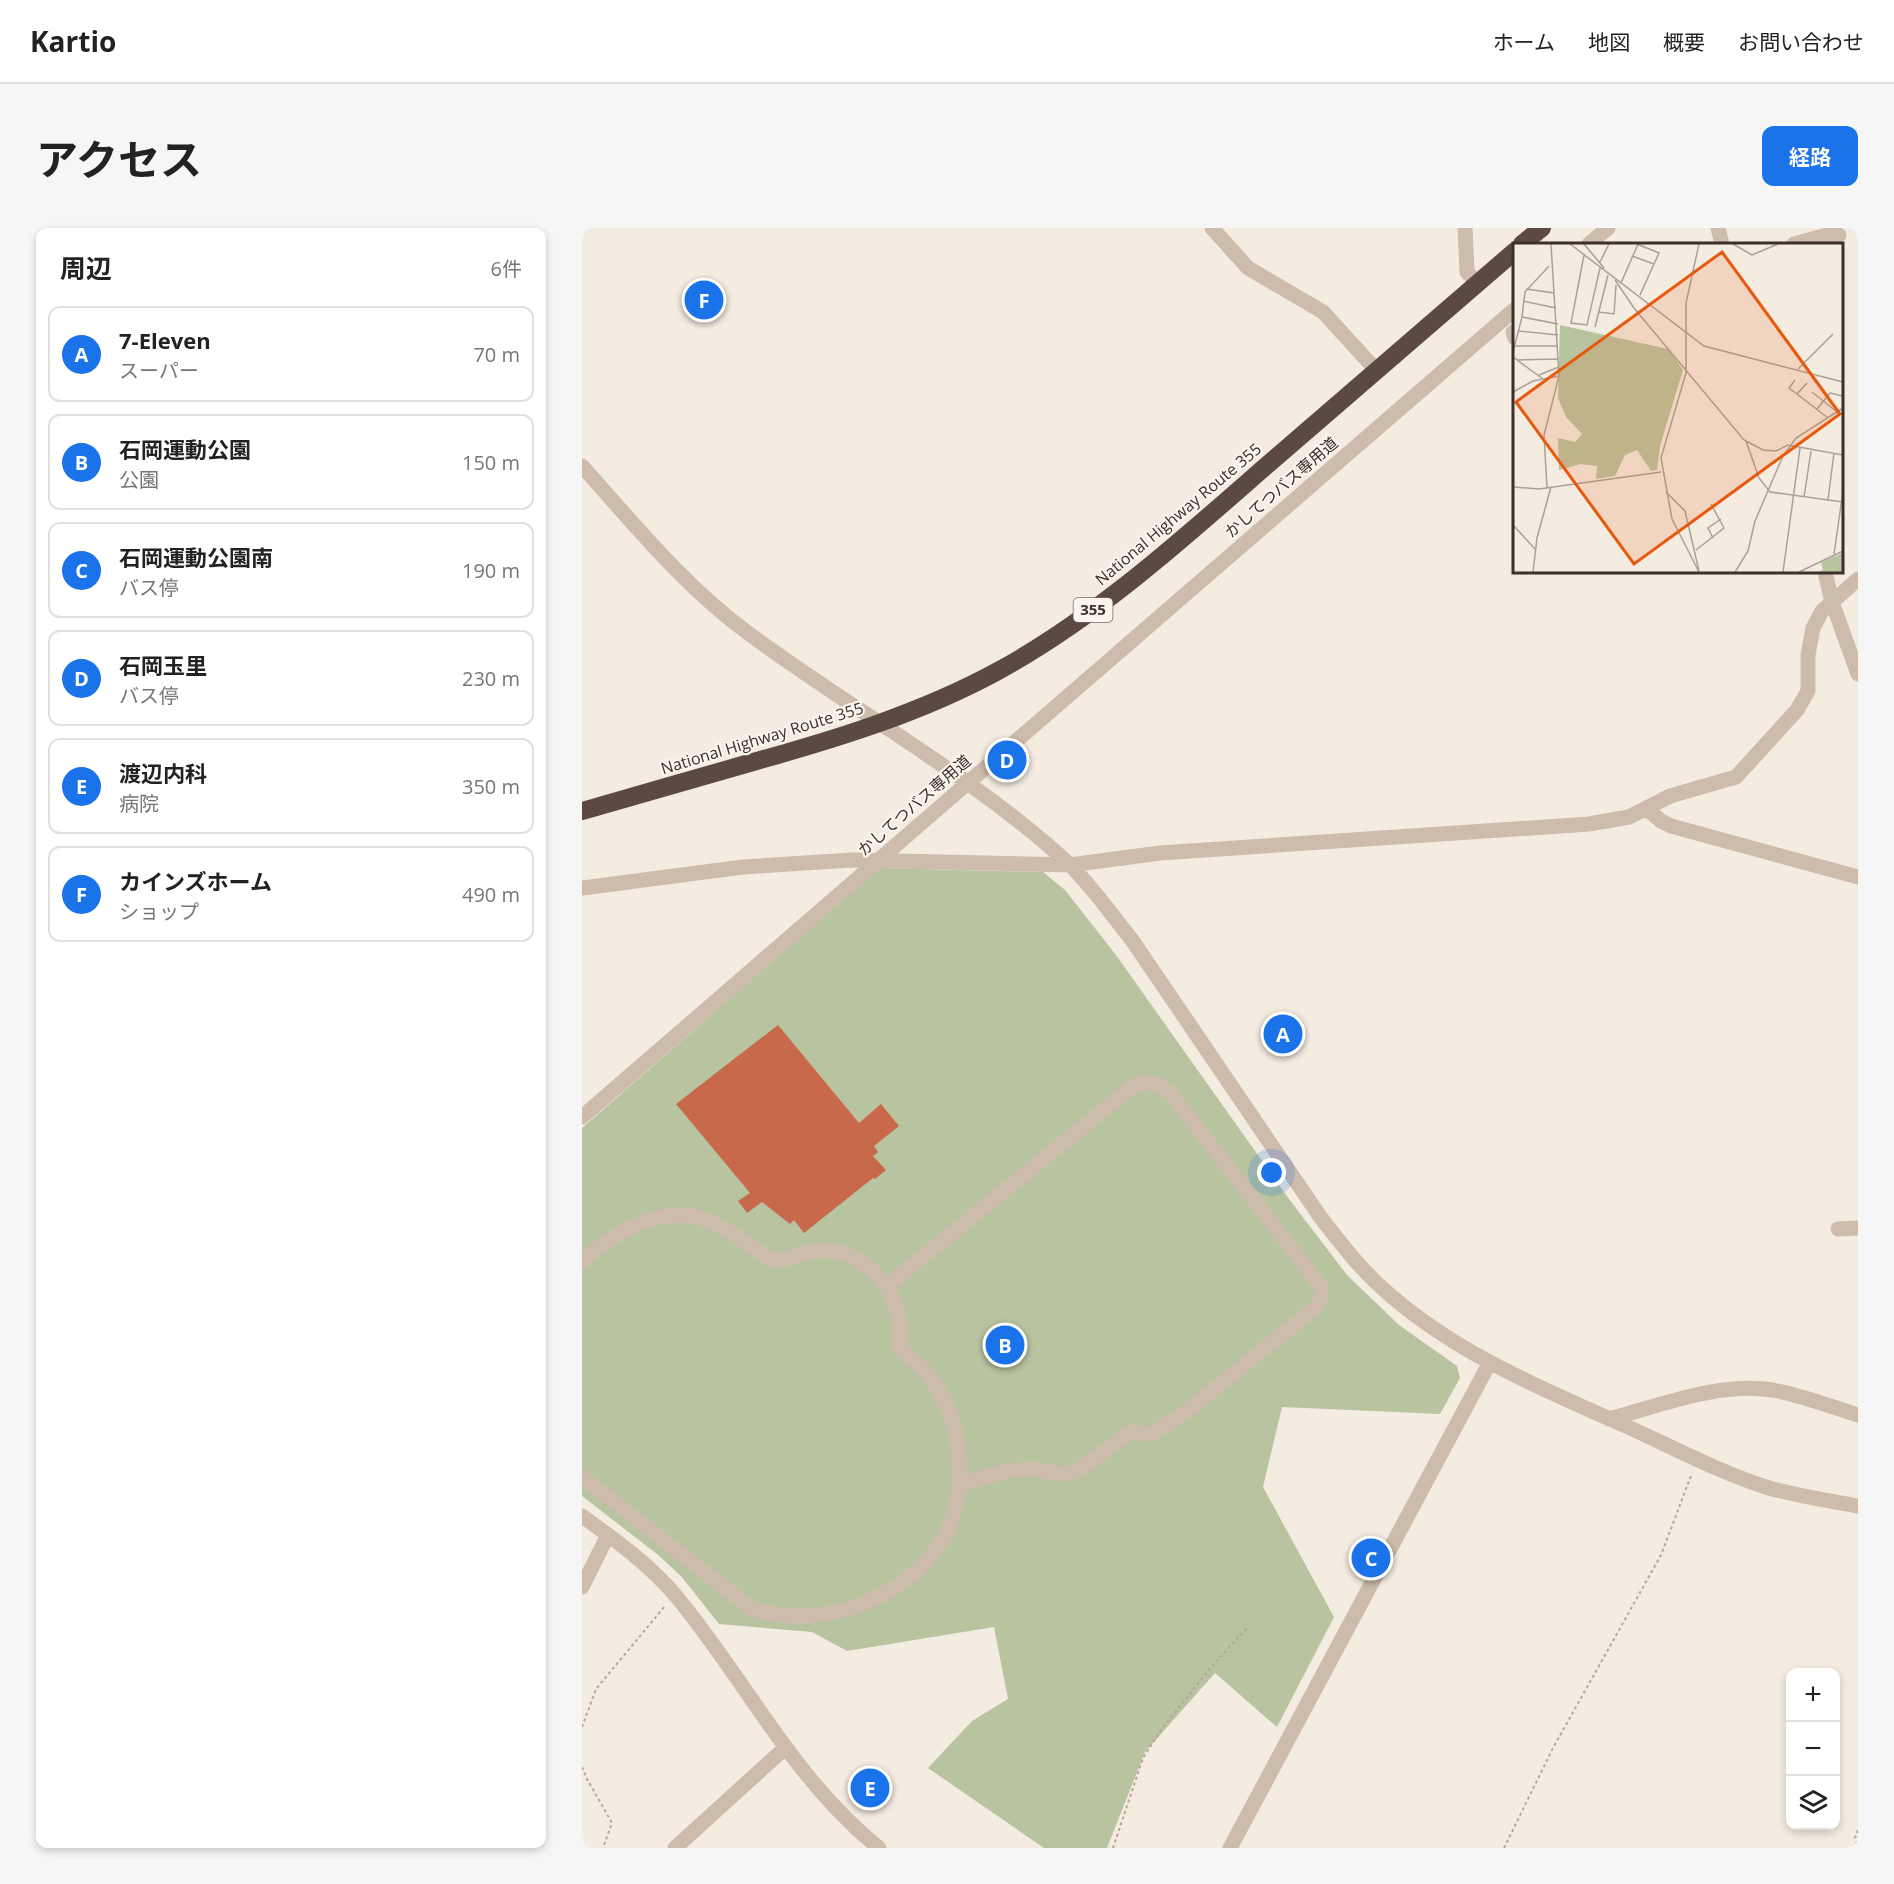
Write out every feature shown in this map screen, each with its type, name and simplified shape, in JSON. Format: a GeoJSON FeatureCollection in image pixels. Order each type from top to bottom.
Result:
{"type":"FeatureCollection","features":[{"type":"Feature","properties":{"kind":"highway"},"geometry":{"type":"LineString","coordinates":[[1523,243],[1542,228]]}},
{"type":"Feature","properties":{"kind":"highway","name":"National Highway Route 355"},"geometry":{"type":"LineString","coordinates":[[582,811],[805,747],[879,723],[953,693],[997,672],[1095,608],[1194,529],[1513,253]]}},
{"type":"Feature","properties":{"kind":"street"},"geometry":{"type":"LineString","coordinates":[[1212,228],[1248,268],[1328,316],[1377,371]]}},
{"type":"Feature","properties":{"kind":"street"},"geometry":{"type":"LineString","coordinates":[[1465,228],[1467,272],[1477,283]]}},
{"type":"Feature","properties":{"kind":"street"},"geometry":{"type":"LineString","coordinates":[[1590,243],[1608,228]]}},
{"type":"Feature","properties":{"kind":"street"},"geometry":{"type":"LineString","coordinates":[[1718,228],[1722,243]]}},
{"type":"Feature","properties":{"kind":"street"},"geometry":{"type":"LineString","coordinates":[[1798,243],[1827,236],[1839,236]]}},
{"type":"Feature","properties":{"kind":"street","name":"かしてつバス専用道"},"geometry":{"type":"LineString","coordinates":[[582,1117],[1513,311]]}},
{"type":"Feature","properties":{"kind":"street"},"geometry":{"type":"LineString","coordinates":[[582,466],[667,561],[725,615],[966,783],[1029,830],[1070,865],[1100,898],[1132,940],[1322,1218],[1350,1254],[1380,1286],[1416,1316],[1489,1364],[1698,1459],[1769,1487],[1819,1500],[1858,1506]]}},
{"type":"Feature","properties":{"kind":"street"},"geometry":{"type":"LineString","coordinates":[[1825,573],[1832,602],[1858,674]]}},
{"type":"Feature","properties":{"kind":"street"},"geometry":{"type":"LineString","coordinates":[[582,888],[743,867],[852,860],[1070,865],[1160,853],[1589,824],[1629,817],[1670,796],[1736,777],[1754,759],[1797,710],[1808,691],[1808,655],[1813,628],[1822,611],[1858,579]]}},
{"type":"Feature","properties":{"kind":"street"},"geometry":{"type":"LineString","coordinates":[[1647,809],[1671,826],[1858,877]]}},
{"type":"Feature","properties":{"kind":"street"},"geometry":{"type":"LineString","coordinates":[[887,1286],[1132,1087],[1147,1082],[1156,1082],[1171,1094],[1320,1285],[1321,1301],[1315,1308],[1161,1430],[1152,1434],[1132,1432],[1077,1471],[1062,1474],[1034,1469],[1016,1470],[1001,1472],[960,1485]]}},
{"type":"Feature","properties":{"kind":"street"},"geometry":{"type":"LineString","coordinates":[[582,1262],[620,1232],[666,1217],[687,1216],[702,1218],[718,1225],[772,1260],[781,1261],[808,1251],[823,1250],[849,1256],[873,1270],[887,1286],[899,1319],[899,1347],[929,1376],[955,1422],[959,1443],[960,1485],[949,1527],[923,1564],[907,1579],[870,1602],[848,1609],[826,1614],[781,1616],[751,1608],[582,1477]]}},
{"type":"Feature","properties":{"kind":"street"},"geometry":{"type":"LineString","coordinates":[[1838,1229],[1858,1228]]}},
{"type":"Feature","properties":{"kind":"street"},"geometry":{"type":"LineString","coordinates":[[1230,1848],[1489,1364]]}},
{"type":"Feature","properties":{"kind":"street"},"geometry":{"type":"LineString","coordinates":[[1609,1419],[1702,1394],[1725,1390],[1757,1389],[1778,1391],[1858,1415]]}},
{"type":"Feature","properties":{"kind":"street"},"geometry":{"type":"LineString","coordinates":[[582,1516],[640,1560],[675,1595],[699,1625],[785,1748],[836,1809],[879,1848]]}},
{"type":"Feature","properties":{"kind":"street"},"geometry":{"type":"LineString","coordinates":[[582,1587],[608,1534]]}},
{"type":"Feature","properties":{"kind":"street"},"geometry":{"type":"LineString","coordinates":[[675,1848],[785,1748]]}},
{"type":"Feature","properties":{"kind":"path"},"geometry":{"type":"LineString","coordinates":[[1504,1848],[1552,1748],[1661,1555],[1698,1459]]}},
{"type":"Feature","properties":{"kind":"path"},"geometry":{"type":"LineString","coordinates":[[582,1727],[596,1689],[675,1595]]}},
{"type":"Feature","properties":{"kind":"path"},"geometry":{"type":"LineString","coordinates":[[1113,1848],[1143,1758],[1161,1730],[1204,1675],[1248,1627]]}},
{"type":"Feature","properties":{"kind":"path"},"geometry":{"type":"LineString","coordinates":[[582,1767],[612,1823],[603,1848]]}},
{"type":"Feature","properties":{"kind":"path"},"geometry":{"type":"LineString","coordinates":[[1858,1830],[1855,1838],[1858,1846]]}},
{"type":"Feature","properties":{"kind":"green space"},"geometry":{"type":"Polygon","coordinates":[[[879,868],[1043,872],[1065,890],[1116,955],[1289,1199],[1347,1275],[1399,1325],[1457,1366],[1460,1378],[1440,1414],[1282,1407],[1263,1487],[1334,1617],[1277,1727],[1215,1673],[1145,1752],[1107,1848],[1044,1848],[928,1768],[972,1721],[1008,1699],[994,1627],[847,1651],[812,1632],[719,1624],[681,1576],[657,1554],[582,1496],[582,1128],[879,868]]]}},
{"type":"Feature","properties":{"kind":"building"},"geometry":{"type":"Polygon","coordinates":[[[1280,1012],[1292,1030],[1294,1028],[1302,1039],[1299,1040],[1303,1045],[1286,1057],[1262,1025],[1280,1012]]]}},
{"type":"Feature","properties":{"kind":"building"},"geometry":{"type":"Polygon","coordinates":[[[778,1025],[859,1123],[881,1104],[899,1126],[874,1146],[878,1152],[873,1156],[886,1170],[804,1233],[794,1220],[790,1224],[762,1202],[747,1213],[738,1201],[750,1193],[676,1104],[778,1025]]]}},
{"type":"Feature","properties":{"kind":"place","name":"カインズホーム"},"geometry":{"type":"Point","coordinates":[704,300]}},
{"type":"Feature","properties":{"kind":"place","name":"石岡玉里"},"geometry":{"type":"Point","coordinates":[1007,760]}},
{"type":"Feature","properties":{"kind":"place","name":"7-Eleven"},"geometry":{"type":"Point","coordinates":[1283,1034]}},
{"type":"Feature","properties":{"kind":"place","name":"石岡運動公園"},"geometry":{"type":"Point","coordinates":[1005,1345]}},
{"type":"Feature","properties":{"kind":"place","name":"石岡運動公園南"},"geometry":{"type":"Point","coordinates":[1371,1558]}},
{"type":"Feature","properties":{"kind":"place","name":"渡辺内科"},"geometry":{"type":"Point","coordinates":[870,1788]}}]}
